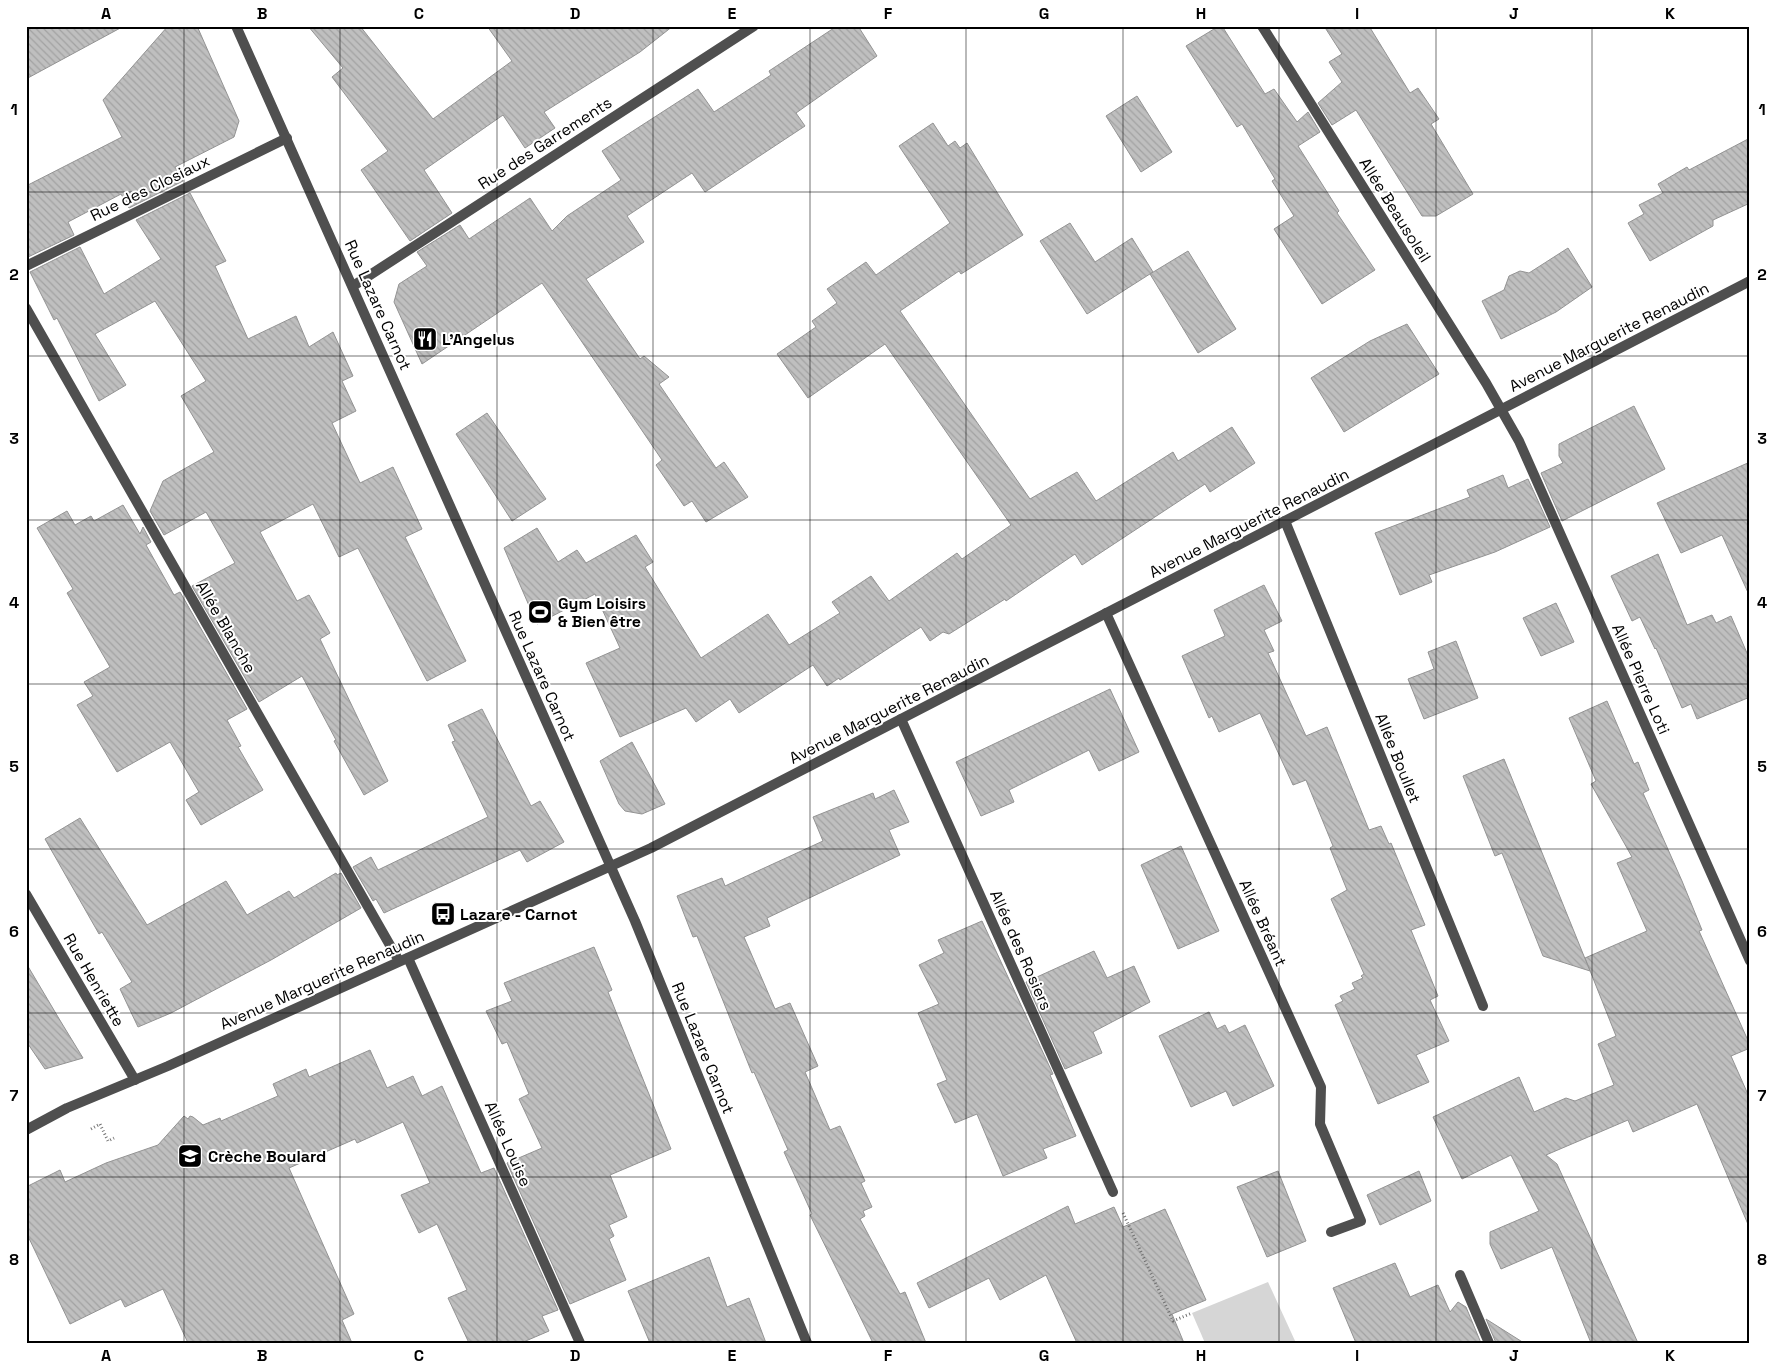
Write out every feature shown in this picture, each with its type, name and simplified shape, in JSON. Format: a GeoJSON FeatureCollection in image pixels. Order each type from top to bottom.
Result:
{"type":"FeatureCollection","features":[{"type":"Feature","properties":{"kind":"street","name":"Rue Lazare Carnot"},"geometry":{"type":"LineString","coordinates":[[236,26],[611,868],[807,1343]]}},
{"type":"Feature","properties":{"kind":"street","name":"Rue des Garrements"},"geometry":{"type":"LineString","coordinates":[[353,286],[754,26]]}},
{"type":"Feature","properties":{"kind":"street","name":"Allée Beausoleil"},"geometry":{"type":"LineString","coordinates":[[1262,26],[1501,410]]}},
{"type":"Feature","properties":{"kind":"street","name":"Rue des Closiaux"},"geometry":{"type":"LineString","coordinates":[[26,266],[287,138]]}},
{"type":"Feature","properties":{"kind":"street","name":"Avenue Marguerite Renaudin"},"geometry":{"type":"LineString","coordinates":[[26,1130],[67,1108],[135,1080],[611,868],[1750,281]]}},
{"type":"Feature","properties":{"kind":"street","name":"Allée Blanche"},"geometry":{"type":"LineString","coordinates":[[26,308],[404,959]]}},
{"type":"Feature","properties":{"kind":"street","name":"Allée Pierre Loti"},"geometry":{"type":"LineString","coordinates":[[1501,410],[1519,441],[1750,961]]}},
{"type":"Feature","properties":{"kind":"street","name":"Allée Boullet"},"geometry":{"type":"LineString","coordinates":[[1285,521],[1483,1006]]}},
{"type":"Feature","properties":{"kind":"street","name":"Allée Bréant"},"geometry":{"type":"LineString","coordinates":[[1106,613],[1321,1087],[1320,1124],[1361,1221],[1331,1232]]}},
{"type":"Feature","properties":{"kind":"street","name":"Allée des Rosiers"},"geometry":{"type":"LineString","coordinates":[[901,719],[1114,1192]]}},
{"type":"Feature","properties":{"kind":"street","name":"Rue Henriette"},"geometry":{"type":"LineString","coordinates":[[26,894],[135,1080]]}},
{"type":"Feature","properties":{"kind":"street","name":"Allée Louise"},"geometry":{"type":"LineString","coordinates":[[404,959],[580,1343]]}},
{"type":"Feature","properties":{"kind":"street"},"geometry":{"type":"LineString","coordinates":[[1460,1275],[1489,1343]]}},
{"type":"Feature","properties":{"kind":"path"},"geometry":{"type":"LineString","coordinates":[[91,1129],[100,1124],[108,1141],[114,1138]]}},
{"type":"Feature","properties":{"kind":"path"},"geometry":{"type":"LineString","coordinates":[[1114,1192],[1172,1321],[1192,1314]]}},
{"type":"Feature","properties":{"kind":"shaded area"},"geometry":{"type":"Polygon","coordinates":[[[1268,1282],[1296,1343],[1205,1343],[1192,1313],[1268,1282]]]}},
{"type":"Feature","properties":{"kind":"building"},"geometry":{"type":"Polygon","coordinates":[[[26,26],[124,26],[26,79],[26,26]]]}},
{"type":"Feature","properties":{"kind":"building"},"geometry":{"type":"Polygon","coordinates":[[[168,26],[197,26],[239,121],[234,137],[175,167],[183,181],[129,208],[121,194],[68,222],[74,235],[26,258],[26,186],[122,137],[103,100],[168,26]]]}},
{"type":"Feature","properties":{"kind":"building"},"geometry":{"type":"Polygon","coordinates":[[[308,26],[360,26],[433,119],[512,61],[487,26],[673,26],[640,52],[544,112],[555,128],[525,148],[503,115],[424,170],[452,213],[410,241],[361,170],[388,151],[332,77],[343,68],[308,26]]]}},
{"type":"Feature","properties":{"kind":"building"},"geometry":{"type":"Polygon","coordinates":[[[837,26],[858,26],[877,56],[796,113],[805,126],[705,192],[692,173],[627,216],[644,242],[586,279],[640,359],[644,356],[669,377],[659,384],[716,468],[724,462],[748,497],[706,522],[692,501],[684,506],[656,465],[662,460],[542,283],[422,364],[394,302],[399,284],[427,266],[417,252],[460,225],[469,239],[530,198],[552,231],[567,216],[621,180],[602,151],[698,89],[714,112],[771,75],[769,71],[837,26]]]}},
{"type":"Feature","properties":{"kind":"building"},"geometry":{"type":"Polygon","coordinates":[[[1222,26],[1265,94],[1274,89],[1297,122],[1308,112],[1320,132],[1298,146],[1339,211],[1337,213],[1375,270],[1322,304],[1274,229],[1294,216],[1272,181],[1275,179],[1242,124],[1237,127],[1186,46],[1222,26]]]}},
{"type":"Feature","properties":{"kind":"building"},"geometry":{"type":"Polygon","coordinates":[[[1324,26],[1369,26],[1410,93],[1418,88],[1439,119],[1431,124],[1473,194],[1436,216],[1422,216],[1356,110],[1332,125],[1318,103],[1342,82],[1329,62],[1342,54],[1324,26]]]}},
{"type":"Feature","properties":{"kind":"building"},"geometry":{"type":"Polygon","coordinates":[[[1137,96],[1172,152],[1141,172],[1106,116],[1137,96]]]}},
{"type":"Feature","properties":{"kind":"building"},"geometry":{"type":"Polygon","coordinates":[[[933,123],[948,146],[955,141],[960,148],[967,143],[1023,235],[961,274],[959,271],[900,311],[1030,499],[1077,472],[1096,501],[1173,452],[1178,461],[1232,427],[1255,463],[1210,492],[1205,484],[1082,565],[1075,554],[1006,601],[1005,599],[949,634],[943,632],[930,641],[921,627],[840,680],[839,678],[827,686],[813,665],[739,713],[730,699],[696,722],[686,708],[620,737],[586,663],[620,648],[595,594],[537,624],[504,548],[537,528],[558,562],[577,550],[586,563],[636,535],[653,562],[645,567],[701,658],[768,614],[789,645],[840,613],[832,602],[871,576],[889,601],[957,553],[962,559],[1011,525],[885,344],[808,398],[777,354],[816,327],[812,321],[837,303],[827,289],[866,262],[876,275],[950,223],[899,146],[933,123]]]}},
{"type":"Feature","properties":{"kind":"building"},"geometry":{"type":"Polygon","coordinates":[[[1750,138],[1750,203],[1713,220],[1713,226],[1650,261],[1628,223],[1644,214],[1639,205],[1663,193],[1658,184],[1687,167],[1689,170],[1750,138]]]}},
{"type":"Feature","properties":{"kind":"building"},"geometry":{"type":"Polygon","coordinates":[[[190,193],[226,261],[215,266],[248,339],[296,316],[309,347],[333,332],[353,376],[342,381],[356,411],[332,423],[360,483],[393,467],[422,529],[405,537],[466,661],[427,681],[358,548],[339,557],[313,504],[260,532],[297,601],[309,595],[330,633],[320,639],[388,781],[364,795],[334,741],[336,740],[302,676],[259,702],[192,586],[235,563],[206,512],[164,535],[150,511],[163,481],[214,452],[181,396],[206,381],[155,301],[95,334],[126,385],[99,401],[57,318],[54,320],[30,272],[80,247],[104,294],[161,259],[136,220],[190,193]]]}},
{"type":"Feature","properties":{"kind":"building"},"geometry":{"type":"Polygon","coordinates":[[[1070,223],[1095,262],[1132,238],[1153,272],[1087,314],[1040,241],[1070,223]]]}},
{"type":"Feature","properties":{"kind":"building"},"geometry":{"type":"Polygon","coordinates":[[[1568,248],[1592,287],[1556,312],[1501,339],[1482,301],[1504,290],[1509,276],[1520,271],[1529,273],[1568,248]]]}},
{"type":"Feature","properties":{"kind":"building"},"geometry":{"type":"Polygon","coordinates":[[[1188,251],[1236,329],[1198,353],[1150,274],[1188,251]]]}},
{"type":"Feature","properties":{"kind":"building"},"geometry":{"type":"Polygon","coordinates":[[[1407,324],[1439,374],[1344,432],[1311,378],[1370,341],[1407,324]]]}},
{"type":"Feature","properties":{"kind":"building"},"geometry":{"type":"Polygon","coordinates":[[[1634,406],[1665,469],[1562,521],[1541,473],[1563,463],[1559,456],[1559,444],[1634,406]]]}},
{"type":"Feature","properties":{"kind":"building"},"geometry":{"type":"Polygon","coordinates":[[[487,413],[546,499],[512,521],[456,434],[487,413]]]}},
{"type":"Feature","properties":{"kind":"building"},"geometry":{"type":"Polygon","coordinates":[[[1750,462],[1750,597],[1722,535],[1681,553],[1657,503],[1750,462]]]}},
{"type":"Feature","properties":{"kind":"building"},"geometry":{"type":"Polygon","coordinates":[[[1503,475],[1508,488],[1528,479],[1550,527],[1495,552],[1429,575],[1432,582],[1400,595],[1375,533],[1470,497],[1467,490],[1503,475]]]}},
{"type":"Feature","properties":{"kind":"building"},"geometry":{"type":"Polygon","coordinates":[[[123,505],[140,534],[143,527],[151,542],[146,545],[174,595],[180,592],[247,709],[227,720],[241,746],[238,747],[263,790],[201,825],[186,800],[199,792],[170,742],[117,772],[77,705],[93,696],[84,682],[110,667],[67,593],[73,589],[37,528],[67,511],[75,525],[91,516],[94,521],[123,505]]]}},
{"type":"Feature","properties":{"kind":"building"},"geometry":{"type":"Polygon","coordinates":[[[1658,554],[1687,625],[1712,615],[1716,623],[1731,616],[1750,660],[1750,697],[1697,719],[1691,704],[1682,708],[1656,648],[1640,617],[1632,621],[1611,576],[1658,554]]]}},
{"type":"Feature","properties":{"kind":"building"},"geometry":{"type":"Polygon","coordinates":[[[1264,585],[1282,621],[1264,630],[1274,651],[1268,653],[1306,736],[1327,727],[1369,830],[1381,826],[1389,844],[1391,843],[1425,925],[1411,930],[1438,996],[1430,1000],[1449,1041],[1416,1055],[1429,1082],[1378,1104],[1335,1005],[1343,1001],[1340,996],[1355,989],[1352,983],[1363,978],[1361,976],[1364,974],[1331,899],[1347,890],[1330,848],[1333,846],[1306,780],[1293,785],[1260,713],[1219,732],[1212,716],[1209,718],[1182,656],[1225,636],[1214,610],[1264,585]]]}},
{"type":"Feature","properties":{"kind":"building"},"geometry":{"type":"Polygon","coordinates":[[[1556,603],[1574,642],[1541,656],[1523,618],[1556,603]]]}},
{"type":"Feature","properties":{"kind":"building"},"geometry":{"type":"Polygon","coordinates":[[[1456,641],[1478,698],[1424,719],[1408,679],[1434,669],[1428,652],[1456,641]]]}},
{"type":"Feature","properties":{"kind":"building"},"geometry":{"type":"Polygon","coordinates":[[[1110,689],[1139,752],[1099,771],[1089,750],[1009,790],[1014,802],[981,816],[956,762],[1110,689]]]}},
{"type":"Feature","properties":{"kind":"building"},"geometry":{"type":"Polygon","coordinates":[[[1607,701],[1634,764],[1638,762],[1649,790],[1643,793],[1702,930],[1699,931],[1750,1045],[1750,1048],[1731,1056],[1750,1099],[1750,1229],[1697,1104],[1633,1132],[1628,1120],[1546,1155],[1557,1164],[1638,1343],[1591,1343],[1552,1247],[1501,1269],[1490,1244],[1490,1232],[1539,1211],[1511,1155],[1462,1179],[1433,1117],[1519,1077],[1534,1112],[1566,1098],[1575,1101],[1614,1085],[1598,1044],[1616,1036],[1585,958],[1647,931],[1617,863],[1632,857],[1591,784],[1596,781],[1569,718],[1607,701]]]}},
{"type":"Feature","properties":{"kind":"building"},"geometry":{"type":"Polygon","coordinates":[[[482,709],[531,806],[540,801],[564,842],[527,862],[520,850],[384,913],[376,899],[373,901],[353,867],[371,857],[378,870],[488,817],[452,742],[455,741],[448,725],[482,709]]]}},
{"type":"Feature","properties":{"kind":"building"},"geometry":{"type":"Polygon","coordinates":[[[632,742],[665,804],[642,814],[625,811],[619,804],[600,761],[632,742]]]}},
{"type":"Feature","properties":{"kind":"building"},"geometry":{"type":"Polygon","coordinates":[[[1504,759],[1590,971],[1543,956],[1502,853],[1495,856],[1463,776],[1504,759]]]}},
{"type":"Feature","properties":{"kind":"building"},"geometry":{"type":"Polygon","coordinates":[[[894,790],[909,822],[889,830],[900,855],[767,918],[770,926],[744,937],[775,1009],[790,1003],[818,1066],[805,1072],[830,1130],[840,1126],[865,1181],[861,1183],[872,1207],[863,1211],[865,1216],[860,1219],[900,1294],[905,1292],[926,1343],[873,1343],[810,1215],[812,1214],[784,1152],[788,1150],[754,1072],[752,1073],[697,936],[693,937],[677,896],[722,878],[725,886],[823,841],[813,817],[873,793],[875,799],[894,790]]]}},
{"type":"Feature","properties":{"kind":"building"},"geometry":{"type":"Polygon","coordinates":[[[80,818],[147,925],[226,881],[247,915],[289,891],[294,898],[336,873],[337,875],[341,873],[361,908],[271,960],[171,1013],[138,1027],[120,989],[132,982],[102,932],[99,934],[45,839],[80,818]]]}},
{"type":"Feature","properties":{"kind":"building"},"geometry":{"type":"Polygon","coordinates":[[[1181,846],[1219,931],[1178,949],[1141,865],[1181,846]]]}},
{"type":"Feature","properties":{"kind":"building"},"geometry":{"type":"Polygon","coordinates":[[[982,921],[1053,1074],[1050,1075],[1076,1136],[1043,1149],[1047,1158],[1003,1176],[977,1114],[955,1123],[937,1084],[947,1080],[918,1013],[939,1004],[919,965],[944,953],[938,940],[982,921]]]}},
{"type":"Feature","properties":{"kind":"building"},"geometry":{"type":"Polygon","coordinates":[[[594,947],[612,990],[608,992],[671,1149],[610,1175],[627,1217],[609,1225],[614,1236],[609,1239],[626,1280],[570,1304],[507,1163],[542,1148],[519,1099],[529,1094],[507,1042],[502,1044],[486,1011],[512,1001],[504,983],[594,947]]]}},
{"type":"Feature","properties":{"kind":"building"},"geometry":{"type":"Polygon","coordinates":[[[1094,951],[1107,978],[1134,966],[1150,1002],[1093,1032],[1102,1053],[1065,1069],[1026,982],[1094,951]]]}},
{"type":"Feature","properties":{"kind":"building"},"geometry":{"type":"Polygon","coordinates":[[[26,963],[83,1058],[45,1069],[26,1041],[26,963]]]}},
{"type":"Feature","properties":{"kind":"building"},"geometry":{"type":"Polygon","coordinates":[[[1209,1012],[1217,1029],[1225,1025],[1229,1033],[1245,1025],[1274,1086],[1233,1106],[1226,1091],[1191,1107],[1159,1036],[1209,1012]]]}},
{"type":"Feature","properties":{"kind":"building"},"geometry":{"type":"Polygon","coordinates":[[[370,1050],[387,1088],[413,1076],[422,1096],[442,1086],[481,1173],[494,1168],[558,1310],[542,1316],[549,1331],[521,1343],[469,1343],[448,1298],[467,1290],[437,1224],[419,1233],[401,1195],[430,1183],[403,1122],[357,1143],[355,1139],[289,1168],[354,1314],[342,1320],[352,1343],[188,1343],[163,1289],[125,1307],[121,1299],[70,1324],[26,1232],[26,1187],[60,1170],[65,1182],[106,1163],[158,1145],[184,1116],[188,1119],[190,1116],[193,1117],[203,1125],[220,1118],[221,1121],[278,1096],[273,1084],[306,1069],[309,1077],[370,1050]]]}},
{"type":"Feature","properties":{"kind":"building"},"geometry":{"type":"Polygon","coordinates":[[[1278,1171],[1306,1241],[1267,1257],[1237,1187],[1278,1171]]]}},
{"type":"Feature","properties":{"kind":"building"},"geometry":{"type":"Polygon","coordinates":[[[1419,1171],[1431,1201],[1380,1225],[1367,1195],[1419,1171]]]}},
{"type":"Feature","properties":{"kind":"building"},"geometry":{"type":"Polygon","coordinates":[[[1068,1206],[1075,1224],[1114,1207],[1123,1227],[1165,1209],[1206,1300],[1172,1314],[1184,1343],[1077,1343],[1046,1275],[1000,1300],[989,1278],[929,1308],[917,1283],[1068,1206]]]}},
{"type":"Feature","properties":{"kind":"building"},"geometry":{"type":"Polygon","coordinates":[[[709,1257],[727,1307],[749,1298],[766,1343],[650,1343],[628,1291],[709,1257]]]}},
{"type":"Feature","properties":{"kind":"building"},"geometry":{"type":"Polygon","coordinates":[[[1395,1263],[1410,1297],[1438,1285],[1450,1312],[1458,1302],[1466,1307],[1481,1343],[1356,1343],[1333,1288],[1395,1263]]]}},
{"type":"Feature","properties":{"kind":"building"},"geometry":{"type":"Polygon","coordinates":[[[1486,1319],[1524,1343],[1496,1343],[1486,1319]]]}},
{"type":"Feature","properties":{"kind":"place","name":"L'Angelus"},"geometry":{"type":"Point","coordinates":[425,339]}},
{"type":"Feature","properties":{"kind":"place","name":"Gym Loisirs & Bien être"},"geometry":{"type":"Point","coordinates":[540,612]}},
{"type":"Feature","properties":{"kind":"place","name":"Lazare - Carnot"},"geometry":{"type":"Point","coordinates":[443,914]}},
{"type":"Feature","properties":{"kind":"place","name":"Crèche Boulard"},"geometry":{"type":"Point","coordinates":[190,1156]}}]}
